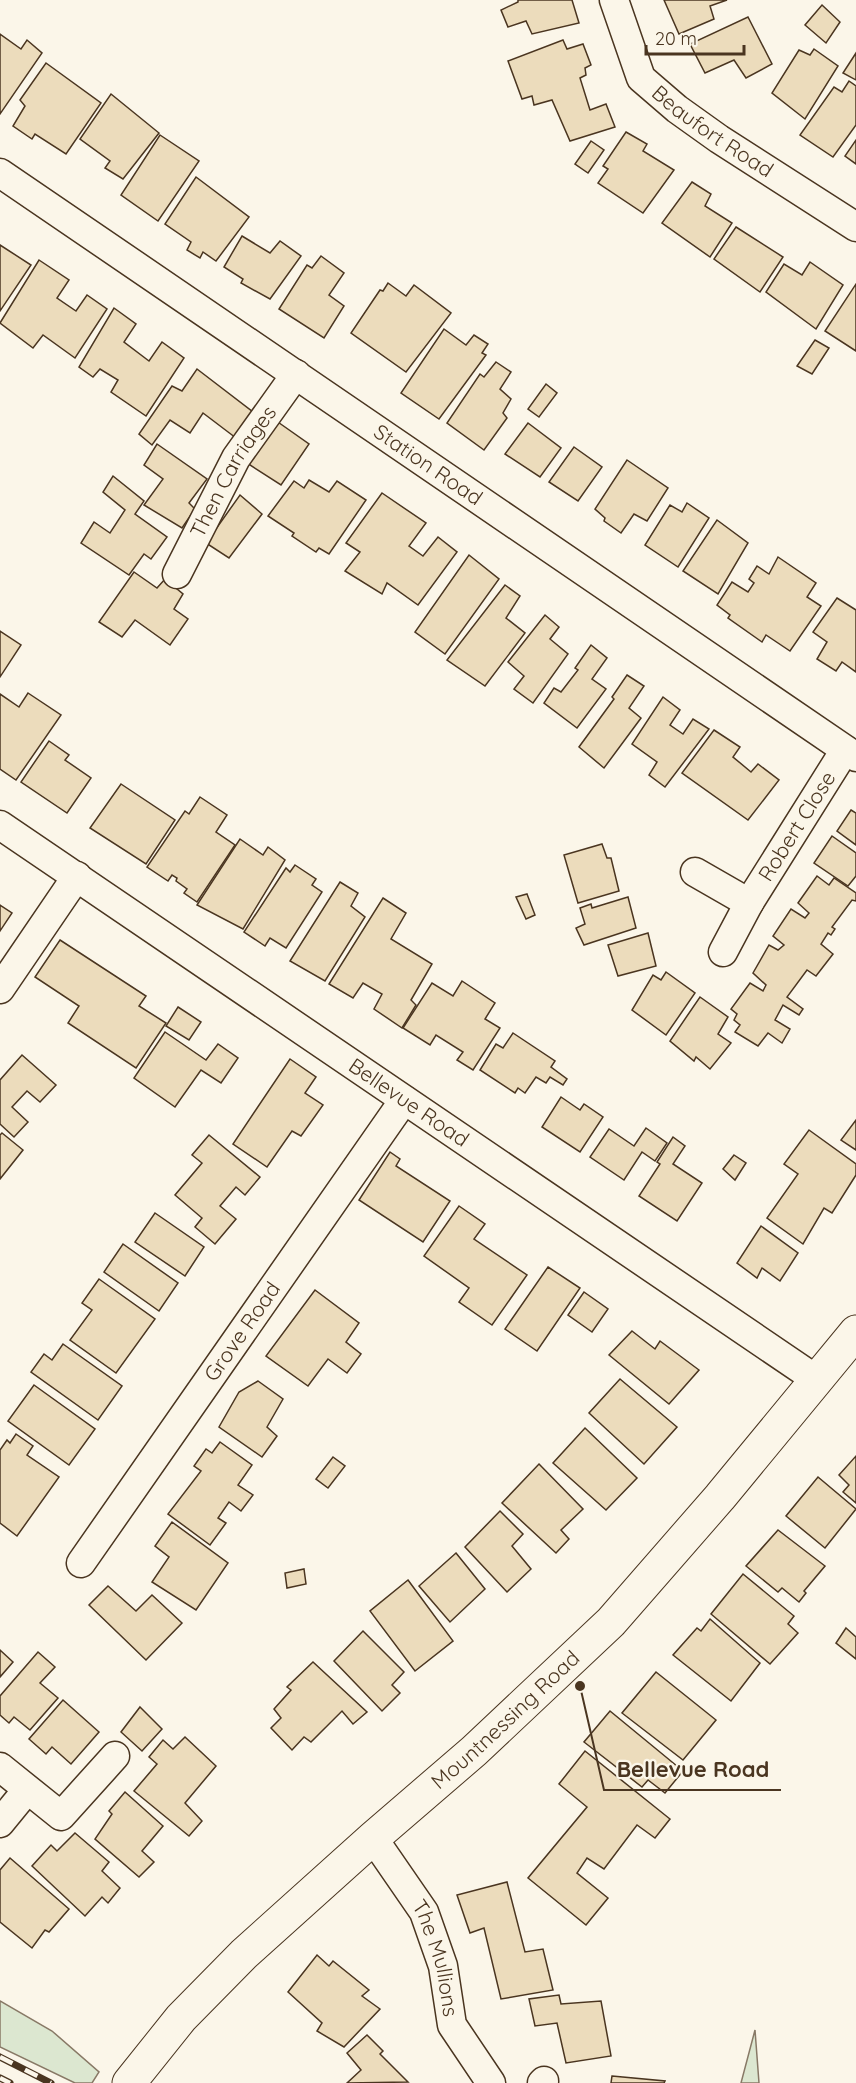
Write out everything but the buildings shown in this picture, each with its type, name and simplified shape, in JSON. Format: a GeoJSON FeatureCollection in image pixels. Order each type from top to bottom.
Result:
{"type":"FeatureCollection","features":[{"type":"Feature","properties":{"kind":"street","name":"Beaufort Road"},"geometry":{"type":"LineString","coordinates":[[614,0],[641,78],[677,110],[856,227]]}},
{"type":"Feature","properties":{"kind":"street","name":"Station Road"},"geometry":{"type":"LineString","coordinates":[[0,174],[851,753]]}},
{"type":"Feature","properties":{"kind":"street","name":"Then Carriages"},"geometry":{"type":"LineString","coordinates":[[177,574],[236,458],[296,374]]}},
{"type":"Feature","properties":{"kind":"street","name":"Robert Close"},"geometry":{"type":"LineString","coordinates":[[723,952],[749,903],[851,753]]}},
{"type":"Feature","properties":{"kind":"street","name":"Bellevue Road"},"geometry":{"type":"LineString","coordinates":[[0,825],[817,1380]]}},
{"type":"Feature","properties":{"kind":"street","name":"Robert Close"},"geometry":{"type":"LineString","coordinates":[[695,872],[749,903]]}},
{"type":"Feature","properties":{"kind":"street"},"geometry":{"type":"LineString","coordinates":[[0,989],[77,876]]}},
{"type":"Feature","properties":{"kind":"street","name":"Grove Road"},"geometry":{"type":"LineString","coordinates":[[81,1563],[404,1100]]}},
{"type":"Feature","properties":{"kind":"street","name":"Mountnessing Road"},"geometry":{"type":"LineString","coordinates":[[129,2083],[181,2018],[244,1954],[474,1751],[611,1622],[856,1332]]}},
{"type":"Feature","properties":{"kind":"street"},"geometry":{"type":"LineString","coordinates":[[0,1767],[61,1816],[115,1756]]}},
{"type":"Feature","properties":{"kind":"street"},"geometry":{"type":"LineString","coordinates":[[0,1823],[27,1790]]}},
{"type":"Feature","properties":{"kind":"street","name":"The Mullions"},"geometry":{"type":"LineString","coordinates":[[373,1838],[424,1912],[443,1966],[452,2025],[491,2083]]}},
{"type":"Feature","properties":{"kind":"green space"},"geometry":{"type":"Polygon","coordinates":[[[0,2001],[52,2031],[99,2072],[92,2083],[75,2083],[0,2047],[0,2001]]]}},
{"type":"Feature","properties":{"kind":"green space"},"geometry":{"type":"Polygon","coordinates":[[[755,2030],[759,2083],[741,2083],[755,2030]]]}},
{"type":"Feature","properties":{"kind":"railway"},"geometry":{"type":"LineString","coordinates":[[0,2057],[51,2083]]}},
{"type":"Feature","properties":{"kind":"railway"},"geometry":{"type":"LineString","coordinates":[[0,2078],[10,2083]]}},
{"type":"Feature","properties":{"kind":"place","name":"Bellevue Road"},"geometry":{"type":"Point","coordinates":[580,1686]}}]}
